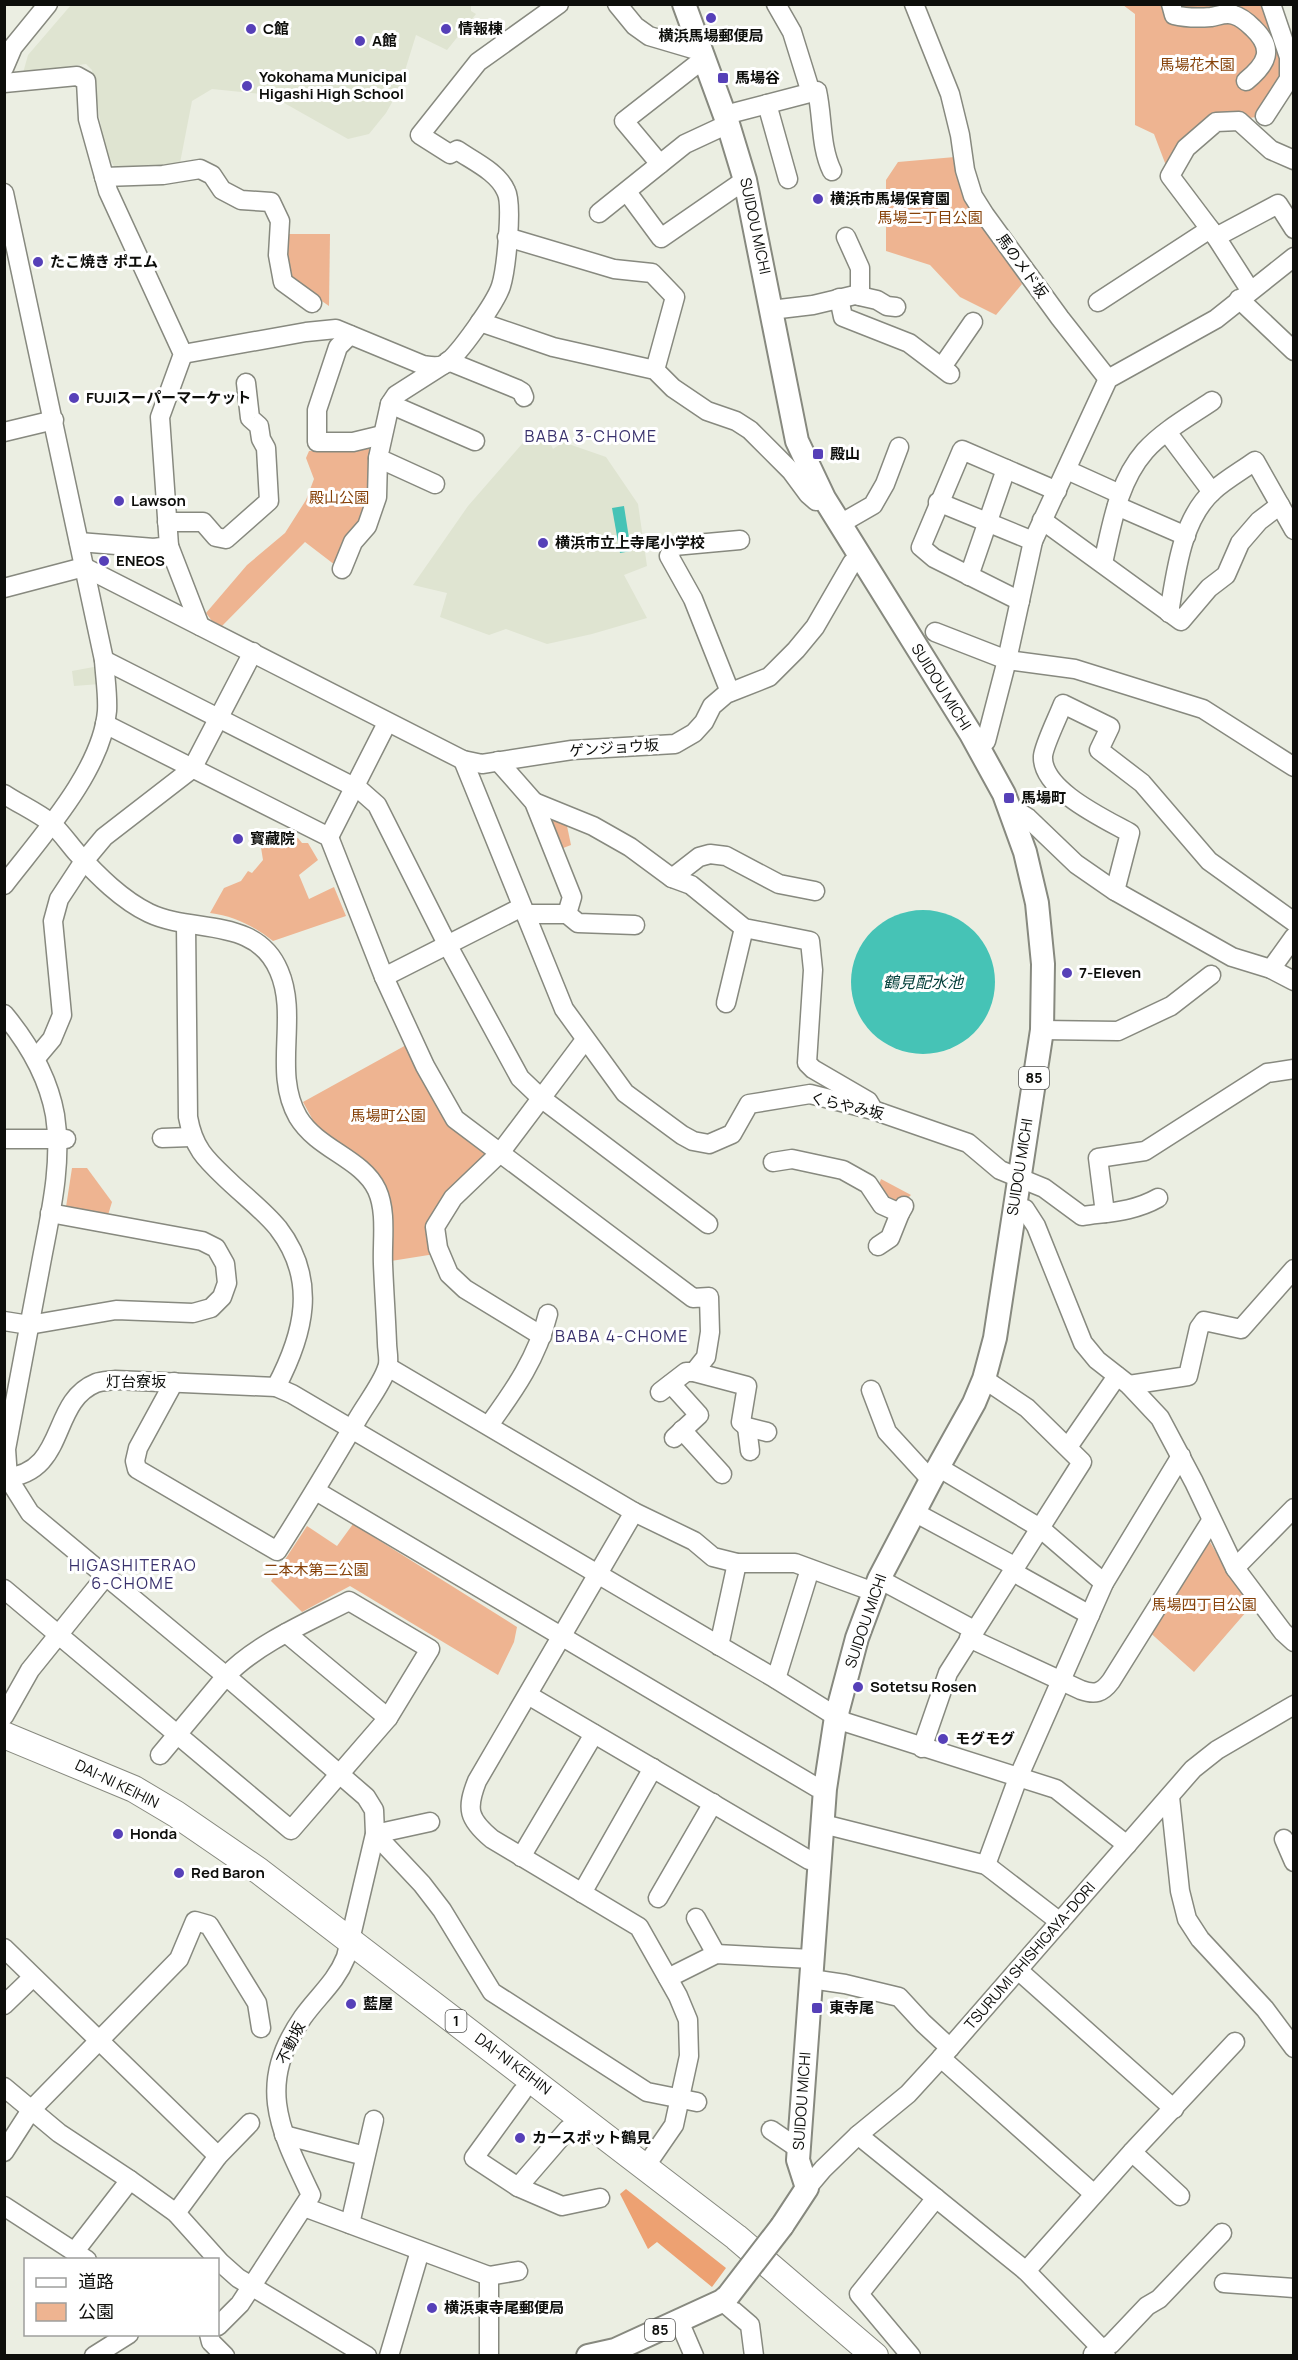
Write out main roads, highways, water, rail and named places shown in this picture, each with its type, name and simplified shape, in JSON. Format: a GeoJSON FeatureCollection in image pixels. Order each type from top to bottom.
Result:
{"type":"FeatureCollection","features":[{"type":"Feature","properties":{"kind":"highway","name":"DAI-NI KEIHIN"},"geometry":{"type":"LineString","coordinates":[[4,1735],[124,1785],[176,1814],[259,1871],[348,1949],[522,2092],[731,2252],[852,2355]]}},
{"type":"Feature","properties":{"kind":"highway","name":"DAI-NI KEIHIN"},"geometry":{"type":"LineString","coordinates":[[4,1753],[76,1781],[123,1803],[164,1827],[348,1949],[645,2167],[736,2237],[875,2355]]}},
{"type":"Feature","properties":{"kind":"main road","name":"SUIDOU MICHI"},"geometry":{"type":"LineString","coordinates":[[684,4],[726,119],[745,180],[797,441],[824,498],[978,747],[1013,815],[1025,852],[1037,903],[1043,964],[1042,1030],[995,1338],[984,1379],[974,1403],[934,1474],[877,1586],[857,1638],[836,1717],[825,1789],[798,2160],[807,2188]]}},
{"type":"Feature","properties":{"kind":"main road","name":"TSURUMI SHISHIGAYA-DORI"},"geometry":{"type":"LineString","coordinates":[[588,2355],[615,2350],[725,2299],[782,2226],[807,2188]]}},
{"type":"Feature","properties":{"kind":"water"},"geometry":{"type":"Polygon","coordinates":[[[624,506],[631,551],[620,553],[612,508],[624,506]]]}},
{"type":"Feature","properties":{"kind":"water","name":"鶴見配水池"},"geometry":{"type":"Polygon","coordinates":[[[923,910],[950,916],[963,922],[974,931],[983,942],[989,955],[995,982],[989,1009],[983,1022],[974,1033],[963,1042],[950,1048],[923,1054],[896,1048],[883,1042],[872,1033],[863,1022],[857,1009],[851,982],[857,955],[863,942],[872,931],[883,922],[896,916],[923,910]]]}},
{"type":"Feature","properties":{"kind":"place","name":"横浜馬場郵便局"},"geometry":{"type":"Point","coordinates":[711,18]}},
{"type":"Feature","properties":{"kind":"place","name":"C館"},"geometry":{"type":"Point","coordinates":[251,29]}},
{"type":"Feature","properties":{"kind":"place","name":"情報棟"},"geometry":{"type":"Point","coordinates":[446,29]}},
{"type":"Feature","properties":{"kind":"place","name":"A館"},"geometry":{"type":"Point","coordinates":[360,41]}},
{"type":"Feature","properties":{"kind":"place","name":"馬場谷"},"geometry":{"type":"Point","coordinates":[723,78]}},
{"type":"Feature","properties":{"kind":"place","name":"Yokohama Municipal Higashi High School"},"geometry":{"type":"Point","coordinates":[247,86]}},
{"type":"Feature","properties":{"kind":"place","name":"横浜市馬場保育園"},"geometry":{"type":"Point","coordinates":[818,199]}},
{"type":"Feature","properties":{"kind":"place","name":"たこ焼き ポエム"},"geometry":{"type":"Point","coordinates":[38,262]}},
{"type":"Feature","properties":{"kind":"place","name":"FUJIスーパーマーケット"},"geometry":{"type":"Point","coordinates":[74,398]}},
{"type":"Feature","properties":{"kind":"place","name":"殿山"},"geometry":{"type":"Point","coordinates":[818,454]}},
{"type":"Feature","properties":{"kind":"place","name":"Lawson"},"geometry":{"type":"Point","coordinates":[119,501]}},
{"type":"Feature","properties":{"kind":"place","name":"横浜市立上寺尾小学校"},"geometry":{"type":"Point","coordinates":[543,543]}},
{"type":"Feature","properties":{"kind":"place","name":"ENEOS"},"geometry":{"type":"Point","coordinates":[104,561]}},
{"type":"Feature","properties":{"kind":"place","name":"馬場町"},"geometry":{"type":"Point","coordinates":[1009,798]}},
{"type":"Feature","properties":{"kind":"place","name":"寳藏院"},"geometry":{"type":"Point","coordinates":[238,839]}},
{"type":"Feature","properties":{"kind":"place","name":"7-Eleven"},"geometry":{"type":"Point","coordinates":[1067,973]}},
{"type":"Feature","properties":{"kind":"place","name":"Sotetsu Rosen"},"geometry":{"type":"Point","coordinates":[858,1687]}},
{"type":"Feature","properties":{"kind":"place","name":"モグモグ"},"geometry":{"type":"Point","coordinates":[943,1739]}},
{"type":"Feature","properties":{"kind":"place","name":"Honda"},"geometry":{"type":"Point","coordinates":[118,1834]}},
{"type":"Feature","properties":{"kind":"place","name":"Red Baron"},"geometry":{"type":"Point","coordinates":[179,1873]}},
{"type":"Feature","properties":{"kind":"place","name":"藍屋"},"geometry":{"type":"Point","coordinates":[351,2004]}},
{"type":"Feature","properties":{"kind":"place","name":"東寺尾"},"geometry":{"type":"Point","coordinates":[817,2008]}},
{"type":"Feature","properties":{"kind":"place","name":"カースポット鶴見"},"geometry":{"type":"Point","coordinates":[520,2138]}},
{"type":"Feature","properties":{"kind":"place","name":"横浜東寺尾郵便局"},"geometry":{"type":"Point","coordinates":[432,2308]}},
{"type":"Feature","properties":{"kind":"district","name":"BABA 3-CHOME"},"geometry":{"type":"Point","coordinates":[591,436]}},
{"type":"Feature","properties":{"kind":"district","name":"BABA 4-CHOME"},"geometry":{"type":"Point","coordinates":[622,1336]}},
{"type":"Feature","properties":{"kind":"district","name":"HIGASHITERAO 6-CHOME"},"geometry":{"type":"Point","coordinates":[133,1574]}},
{"type":"Feature","properties":{"kind":"park label","name":"馬場花木園"},"geometry":{"type":"Point","coordinates":[1197,65]}},
{"type":"Feature","properties":{"kind":"park label","name":"馬場二丁目公園"},"geometry":{"type":"Point","coordinates":[930,218]}},
{"type":"Feature","properties":{"kind":"park label","name":"殿山公園"},"geometry":{"type":"Point","coordinates":[339,498]}},
{"type":"Feature","properties":{"kind":"park label","name":"馬場町公園"},"geometry":{"type":"Point","coordinates":[388,1116]}},
{"type":"Feature","properties":{"kind":"park label","name":"二本木第二公園"},"geometry":{"type":"Point","coordinates":[316,1570]}},
{"type":"Feature","properties":{"kind":"park label","name":"馬場四丁目公園"},"geometry":{"type":"Point","coordinates":[1204,1605]}}]}
